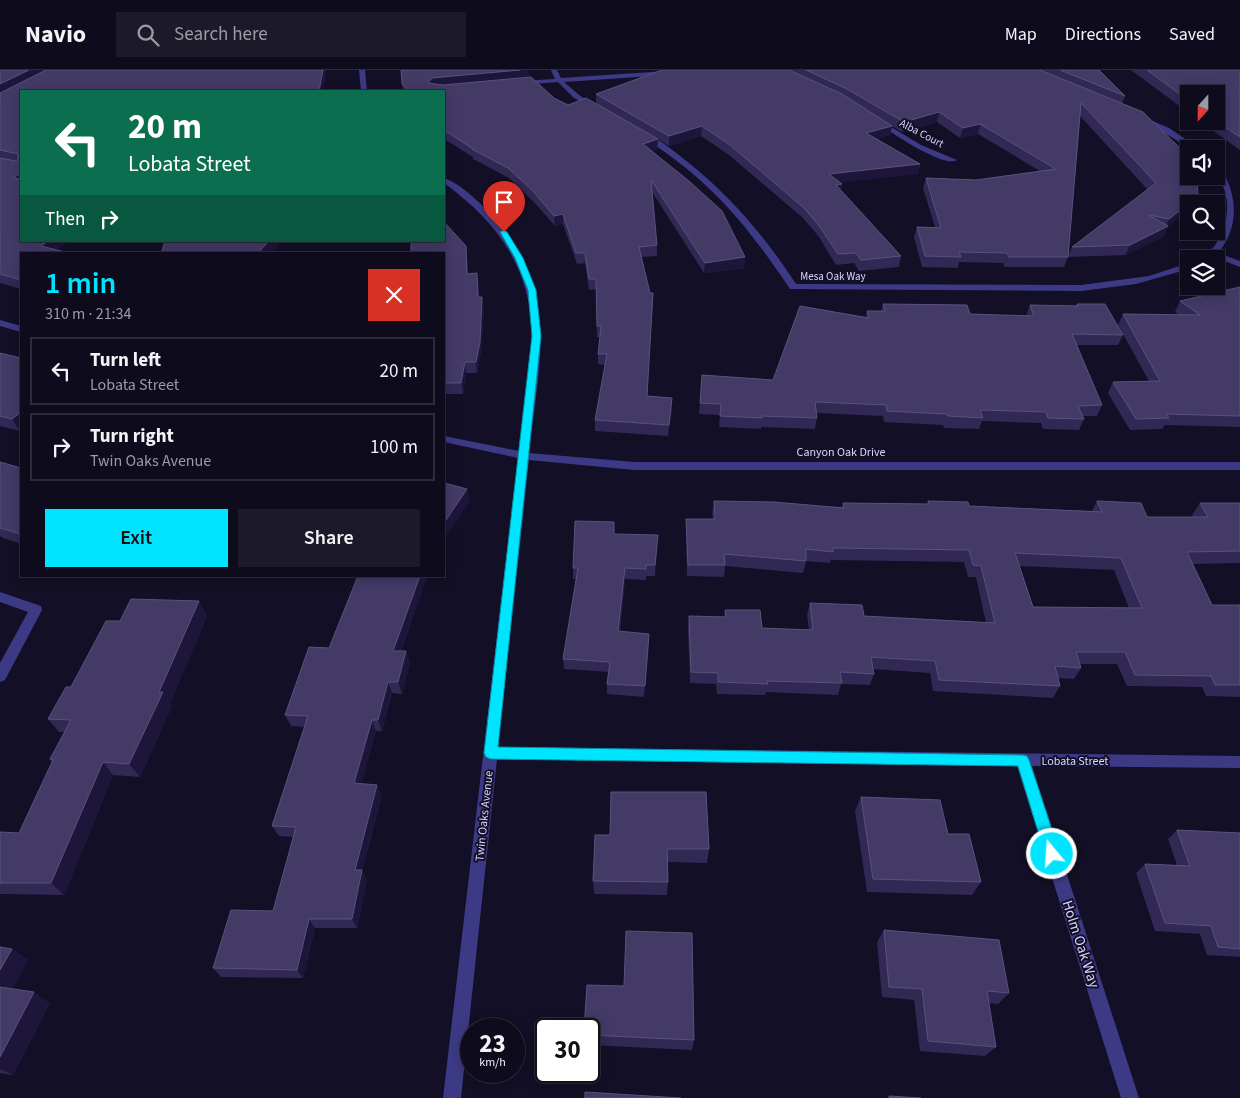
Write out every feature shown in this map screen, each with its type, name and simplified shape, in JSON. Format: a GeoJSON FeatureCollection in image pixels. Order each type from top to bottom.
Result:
{"type":"FeatureCollection","features":[{"type":"Feature","properties":{"kind":"street"},"geometry":{"type":"LineString","coordinates":[[362,70],[364,90]]}},
{"type":"Feature","properties":{"kind":"street"},"geometry":{"type":"LineString","coordinates":[[554,70],[558,80],[568,92],[607,114]]}},
{"type":"Feature","properties":{"kind":"street"},"geometry":{"type":"LineString","coordinates":[[510,84],[678,72]]}},
{"type":"Feature","properties":{"kind":"street","name":"Alba Court"},"geometry":{"type":"LineString","coordinates":[[868,114],[918,147],[954,160]]}},
{"type":"Feature","properties":{"kind":"street"},"geometry":{"type":"LineString","coordinates":[[1137,116],[1182,140]]}},
{"type":"Feature","properties":{"kind":"street","name":"Mesa Oak Way"},"geometry":{"type":"LineString","coordinates":[[638,131],[680,158],[731,202],[759,235],[793,287],[1080,288],[1147,280],[1180,269]]}},
{"type":"Feature","properties":{"kind":"street","name":"Twin Oaks Avenue"},"geometry":{"type":"LineString","coordinates":[[445,181],[483,210],[504,232],[519,258],[532,290],[537,336],[452,1098]]}},
{"type":"Feature","properties":{"kind":"street"},"geometry":{"type":"LineString","coordinates":[[1216,250],[1226,234],[1230,216],[1231,198],[1225,181]]}},
{"type":"Feature","properties":{"kind":"street"},"geometry":{"type":"LineString","coordinates":[[1225,258],[1240,264]]}},
{"type":"Feature","properties":{"kind":"street"},"geometry":{"type":"LineString","coordinates":[[0,323],[20,329]]}},
{"type":"Feature","properties":{"kind":"street","name":"Canyon Oak Drive"},"geometry":{"type":"LineString","coordinates":[[445,439],[524,456],[594,464],[634,466],[1240,466]]}},
{"type":"Feature","properties":{"kind":"street"},"geometry":{"type":"LineString","coordinates":[[0,597],[36,610],[0,676]]}},
{"type":"Feature","properties":{"kind":"street","name":"Lobata Street"},"geometry":{"type":"LineString","coordinates":[[491,753],[1240,762]]}},
{"type":"Feature","properties":{"kind":"street","name":"Holm Oak Way"},"geometry":{"type":"LineString","coordinates":[[1023,760],[1130,1098]]}},
{"type":"Feature","properties":{"kind":"building"},"geometry":{"type":"Polygon","coordinates":[[[0,70],[29,70],[0,84],[0,70]]]}},
{"type":"Feature","properties":{"kind":"building"},"geometry":{"type":"Polygon","coordinates":[[[46,70],[323,70],[319,90],[20,90],[20,174],[13,178],[20,179],[20,242],[47,242],[41,246],[65,252],[20,252],[20,280],[0,274],[0,158],[16,161],[18,154],[0,150],[0,93],[46,70]]]}},
{"type":"Feature","properties":{"kind":"building"},"geometry":{"type":"Polygon","coordinates":[[[401,70],[520,70],[432,78],[428,83],[443,85],[531,77],[554,98],[568,105],[586,98],[658,139],[643,144],[689,181],[722,211],[745,257],[705,263],[651,180],[657,245],[639,247],[650,293],[653,293],[647,396],[672,398],[669,425],[595,420],[607,354],[598,354],[601,326],[597,326],[596,279],[589,279],[585,253],[576,253],[563,214],[554,216],[533,191],[508,168],[472,149],[445,131],[445,90],[409,90],[402,84],[401,70]]]}},
{"type":"Feature","properties":{"kind":"building"},"geometry":{"type":"Polygon","coordinates":[[[662,70],[789,70],[842,94],[892,126],[866,133],[920,164],[829,174],[842,184],[836,185],[901,256],[861,260],[856,253],[838,254],[820,227],[804,208],[730,145],[702,126],[669,136],[596,94],[662,70]]]}},
{"type":"Feature","properties":{"kind":"building"},"geometry":{"type":"Polygon","coordinates":[[[806,70],[1040,70],[1143,112],[1180,148],[1180,185],[1197,185],[1198,195],[1180,195],[1180,210],[1169,219],[1149,215],[1168,226],[1130,245],[1072,247],[1156,183],[1081,103],[1068,257],[1009,257],[1007,253],[959,252],[961,257],[925,256],[917,227],[941,228],[926,178],[976,180],[1056,169],[980,124],[963,128],[939,112],[904,122],[847,89],[806,70]]]}},
{"type":"Feature","properties":{"kind":"building"},"geometry":{"type":"Polygon","coordinates":[[[1060,70],[1099,70],[1125,96],[1060,70]]]}},
{"type":"Feature","properties":{"kind":"building"},"geometry":{"type":"Polygon","coordinates":[[[1147,70],[1240,70],[1240,137],[1225,127],[1225,85],[1180,85],[1180,94],[1147,70]]]}},
{"type":"Feature","properties":{"kind":"building"},"geometry":{"type":"Polygon","coordinates":[[[445,223],[466,246],[467,274],[477,273],[478,297],[482,297],[480,342],[476,362],[465,362],[461,383],[445,383],[445,252],[411,252],[411,242],[445,242],[445,223]]]}},
{"type":"Feature","properties":{"kind":"building"},"geometry":{"type":"Polygon","coordinates":[[[165,242],[268,242],[259,252],[162,252],[165,242]]]}},
{"type":"Feature","properties":{"kind":"building"},"geometry":{"type":"Polygon","coordinates":[[[1240,287],[1240,416],[1166,414],[1169,418],[1136,419],[1113,382],[1160,381],[1123,314],[1200,315],[1180,301],[1206,295],[1225,295],[1225,290],[1240,287]]]}},
{"type":"Feature","properties":{"kind":"building"},"geometry":{"type":"Polygon","coordinates":[[[883,304],[967,305],[970,314],[1034,316],[1030,305],[1078,306],[1077,304],[1105,304],[1123,335],[1072,334],[1102,405],[1078,406],[1084,419],[1048,418],[1046,412],[980,410],[983,418],[948,416],[947,414],[887,411],[886,405],[815,402],[817,418],[762,416],[762,418],[720,416],[721,404],[700,403],[702,375],[773,380],[800,306],[869,318],[867,311],[885,311],[883,304]]]}},
{"type":"Feature","properties":{"kind":"building"},"geometry":{"type":"Polygon","coordinates":[[[0,353],[20,358],[20,413],[12,419],[0,416],[0,353]]]}},
{"type":"Feature","properties":{"kind":"building"},"geometry":{"type":"Polygon","coordinates":[[[0,462],[20,468],[20,534],[0,528],[0,462]]]}},
{"type":"Feature","properties":{"kind":"building"},"geometry":{"type":"Polygon","coordinates":[[[445,483],[467,489],[445,522],[445,483]]]}},
{"type":"Feature","properties":{"kind":"building"},"geometry":{"type":"Polygon","coordinates":[[[714,501],[774,502],[844,508],[843,503],[929,504],[928,501],[968,502],[969,506],[1102,512],[1097,501],[1141,503],[1147,517],[1208,517],[1200,503],[1240,503],[1240,551],[1187,552],[1212,605],[1240,605],[1240,685],[1215,685],[1211,676],[1135,675],[1125,652],[1076,652],[1081,668],[1055,666],[1060,686],[939,680],[935,661],[871,657],[874,674],[840,672],[842,683],[767,681],[768,684],[718,682],[718,673],[691,672],[689,616],[726,617],[725,610],[760,610],[762,628],[813,630],[810,603],[862,605],[864,616],[995,623],[981,566],[973,565],[969,550],[833,548],[833,552],[806,549],[806,561],[724,554],[725,565],[688,565],[686,519],[715,519],[714,501]],[[1015,553],[1033,607],[1142,608],[1121,558],[1015,553]]]}},
{"type":"Feature","properties":{"kind":"building"},"geometry":{"type":"Polygon","coordinates":[[[575,521],[614,522],[614,534],[658,535],[655,565],[646,565],[646,569],[625,568],[618,631],[649,634],[645,686],[607,684],[610,662],[563,659],[578,568],[573,568],[575,521]]]}},
{"type":"Feature","properties":{"kind":"building"},"geometry":{"type":"Polygon","coordinates":[[[358,577],[420,577],[393,651],[406,651],[398,682],[388,682],[378,720],[372,720],[354,783],[377,785],[355,870],[362,870],[352,919],[309,919],[297,970],[213,968],[231,910],[273,911],[296,827],[272,826],[308,716],[285,715],[309,647],[329,648],[358,577]]]}},
{"type":"Feature","properties":{"kind":"building"},"geometry":{"type":"Polygon","coordinates":[[[131,599],[199,601],[159,692],[163,692],[129,764],[103,762],[51,883],[0,883],[0,832],[19,833],[53,760],[50,759],[71,720],[48,719],[66,687],[71,687],[106,621],[120,621],[131,599]]]}},
{"type":"Feature","properties":{"kind":"building"},"geometry":{"type":"Polygon","coordinates":[[[611,792],[706,792],[709,849],[667,849],[668,882],[593,881],[595,835],[610,835],[611,792]]]}},
{"type":"Feature","properties":{"kind":"building"},"geometry":{"type":"Polygon","coordinates":[[[861,797],[940,800],[948,834],[969,834],[981,882],[873,879],[861,797]]]}},
{"type":"Feature","properties":{"kind":"building"},"geometry":{"type":"Polygon","coordinates":[[[1177,830],[1240,833],[1240,949],[1218,947],[1211,926],[1165,923],[1145,864],[1190,866],[1177,830]]]}},
{"type":"Feature","properties":{"kind":"building"},"geometry":{"type":"Polygon","coordinates":[[[884,930],[999,940],[1009,993],[987,991],[996,1047],[928,1041],[922,989],[889,987],[884,930]]]}},
{"type":"Feature","properties":{"kind":"building"},"geometry":{"type":"Polygon","coordinates":[[[626,931],[692,933],[694,1040],[600,1036],[600,1018],[585,1018],[587,985],[624,986],[626,931]]]}},
{"type":"Feature","properties":{"kind":"building"},"geometry":{"type":"Polygon","coordinates":[[[0,947],[12,949],[0,970],[0,947]]]}},
{"type":"Feature","properties":{"kind":"building"},"geometry":{"type":"Polygon","coordinates":[[[0,987],[34,992],[0,1057],[0,987]]]}},
{"type":"Feature","properties":{"kind":"building"},"geometry":{"type":"Polygon","coordinates":[[[585,1092],[681,1098],[585,1098],[585,1092]]]}},
{"type":"Feature","properties":{"kind":"building"},"geometry":{"type":"Polygon","coordinates":[[[889,1096],[921,1098],[889,1098],[889,1096]]]}},
{"type":"Feature","properties":{"kind":"route"},"geometry":{"type":"LineString","coordinates":[[504,232],[527,274],[535,305],[537,336],[491,753],[1023,760],[1052,854]]}}]}
